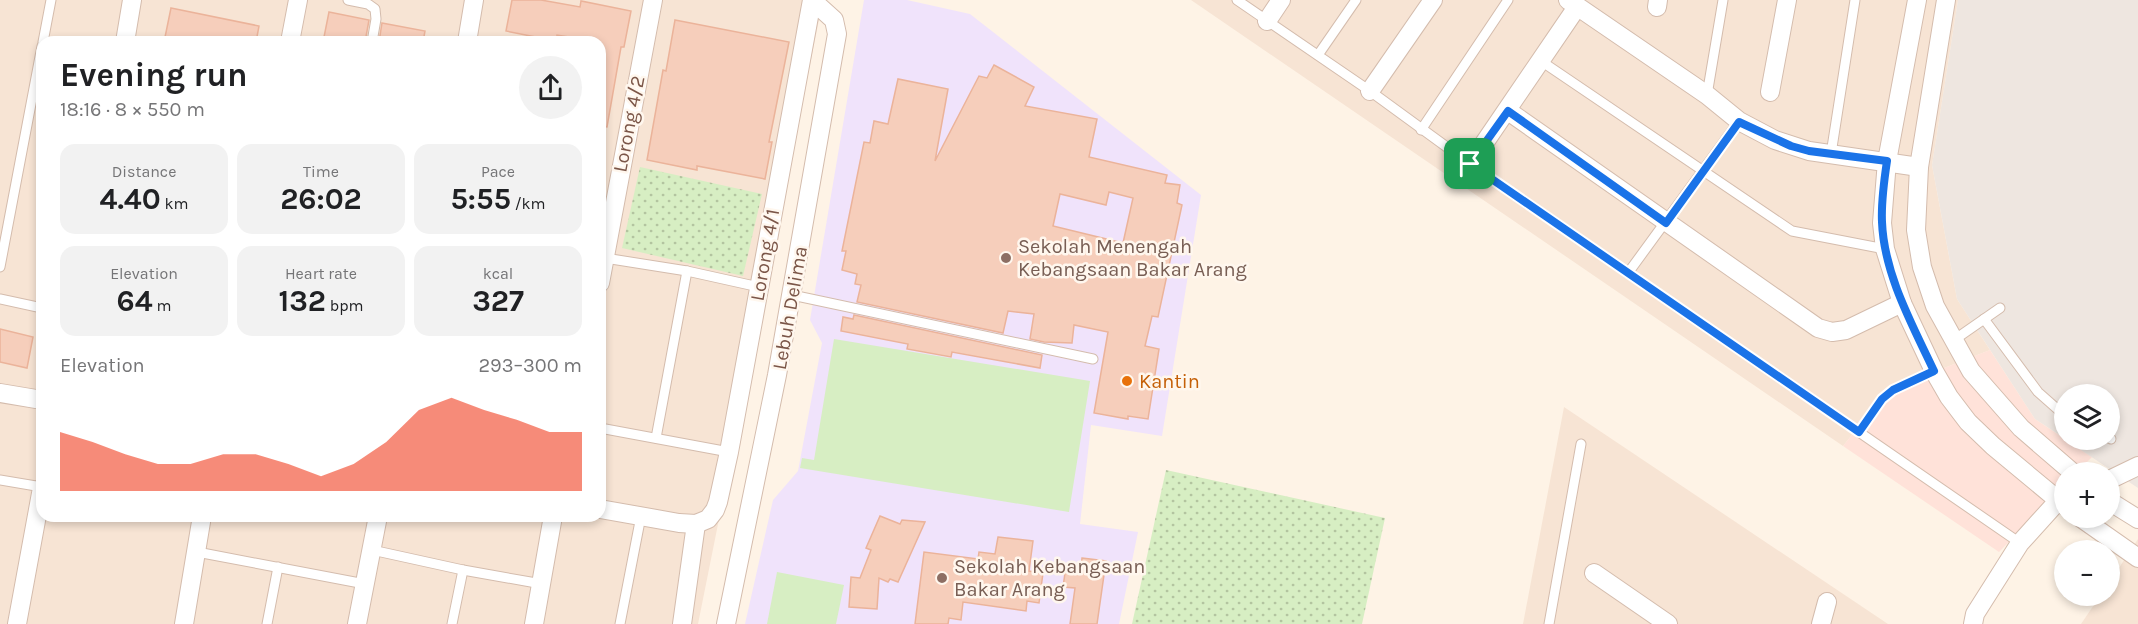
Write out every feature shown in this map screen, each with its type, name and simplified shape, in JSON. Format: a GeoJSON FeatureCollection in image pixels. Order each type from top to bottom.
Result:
{"type":"FeatureCollection","features":[{"type":"Feature","properties":{"kind":"street"},"geometry":{"type":"LineString","coordinates":[[125,36],[132,0]]}},
{"type":"Feature","properties":{"kind":"street"},"geometry":{"type":"LineString","coordinates":[[291,36],[298,0]]}},
{"type":"Feature","properties":{"kind":"street"},"geometry":{"type":"LineString","coordinates":[[467,36],[474,0]]}},
{"type":"Feature","properties":{"kind":"street","name":"Lorong 4/2"},"geometry":{"type":"LineString","coordinates":[[606,253],[653,0]]}},
{"type":"Feature","properties":{"kind":"street","name":"Lorong 4/1"},"geometry":{"type":"LineString","coordinates":[[696,524],[708,519],[715,510],[729,452],[812,0]]}},
{"type":"Feature","properties":{"kind":"street","name":"Lebuh Delima"},"geometry":{"type":"LineString","coordinates":[[726,624],[792,295],[837,34],[834,20],[812,0]]}},
{"type":"Feature","properties":{"kind":"street"},"geometry":{"type":"LineString","coordinates":[[1267,21],[1281,0]]}},
{"type":"Feature","properties":{"kind":"street"},"geometry":{"type":"LineString","coordinates":[[1370,91],[1433,0]]}},
{"type":"Feature","properties":{"kind":"street"},"geometry":{"type":"LineString","coordinates":[[1770,92],[1787,0]]}},
{"type":"Feature","properties":{"kind":"street"},"geometry":{"type":"LineString","coordinates":[[1917,0],[1887,161],[1882,200],[1885,249],[1902,303],[1948,397],[1968,422],[1993,446],[2054,495]]}},
{"type":"Feature","properties":{"kind":"street"},"geometry":{"type":"LineString","coordinates":[[1946,0],[1919,167],[1916,230],[1922,267],[1935,306],[1971,371],[2020,428],[2060,462]]}},
{"type":"Feature","properties":{"kind":"street"},"geometry":{"type":"LineString","coordinates":[[1470,164],[1541,61],[1573,3],[1707,95],[1739,122],[1791,146],[1919,167]]}},
{"type":"Feature","properties":{"kind":"street"},"geometry":{"type":"LineString","coordinates":[[1508,111],[1818,328],[1832,332],[1846,330],[1902,303]]}},
{"type":"Feature","properties":{"kind":"street"},"geometry":{"type":"LineString","coordinates":[[0,393],[36,399]]}},
{"type":"Feature","properties":{"kind":"street"},"geometry":{"type":"LineString","coordinates":[[2120,475],[2138,466]]}},
{"type":"Feature","properties":{"kind":"street"},"geometry":{"type":"LineString","coordinates":[[2120,508],[2138,519]]}},
{"type":"Feature","properties":{"kind":"street"},"geometry":{"type":"LineString","coordinates":[[606,509],[696,524],[682,624]]}},
{"type":"Feature","properties":{"kind":"street"},"geometry":{"type":"LineString","coordinates":[[1973,624],[1975,614],[2020,543],[2054,509]]}},
{"type":"Feature","properties":{"kind":"street"},"geometry":{"type":"LineString","coordinates":[[17,624],[36,521]]}},
{"type":"Feature","properties":{"kind":"street"},"geometry":{"type":"LineString","coordinates":[[184,624],[201,522]]}},
{"type":"Feature","properties":{"kind":"street"},"geometry":{"type":"LineString","coordinates":[[357,624],[377,522]]}},
{"type":"Feature","properties":{"kind":"street"},"geometry":{"type":"LineString","coordinates":[[534,624],[552,522]]}},
{"type":"Feature","properties":{"kind":"street"},"geometry":{"type":"LineString","coordinates":[[2095,528],[2138,558]]}},
{"type":"Feature","properties":{"kind":"street"},"geometry":{"type":"LineString","coordinates":[[1594,573],[1668,624]]}},
{"type":"Feature","properties":{"kind":"street"},"geometry":{"type":"LineString","coordinates":[[1821,624],[1827,602]]}},
{"type":"Feature","properties":{"kind":"lane"},"geometry":{"type":"LineString","coordinates":[[44,36],[51,0]]}},
{"type":"Feature","properties":{"kind":"lane"},"geometry":{"type":"LineString","coordinates":[[348,0],[368,4],[375,9],[373,36]]}},
{"type":"Feature","properties":{"kind":"lane"},"geometry":{"type":"LineString","coordinates":[[1237,0],[1370,91],[1470,164],[2020,543]]}},
{"type":"Feature","properties":{"kind":"lane"},"geometry":{"type":"LineString","coordinates":[[1318,55],[1356,0]]}},
{"type":"Feature","properties":{"kind":"lane"},"geometry":{"type":"LineString","coordinates":[[1421,130],[1508,0]]}},
{"type":"Feature","properties":{"kind":"lane"},"geometry":{"type":"LineString","coordinates":[[1707,95],[1723,0]]}},
{"type":"Feature","properties":{"kind":"lane"},"geometry":{"type":"LineString","coordinates":[[1832,154],[1855,0]]}},
{"type":"Feature","properties":{"kind":"lane"},"geometry":{"type":"LineString","coordinates":[[1541,61],[1792,231],[1885,249]]}},
{"type":"Feature","properties":{"kind":"lane"},"geometry":{"type":"LineString","coordinates":[[0,267],[36,76]]}},
{"type":"Feature","properties":{"kind":"lane"},"geometry":{"type":"LineString","coordinates":[[1628,273],[1739,122]]}},
{"type":"Feature","properties":{"kind":"lane"},"geometry":{"type":"LineString","coordinates":[[606,258],[687,271],[759,287]]}},
{"type":"Feature","properties":{"kind":"lane"},"geometry":{"type":"LineString","coordinates":[[656,438],[687,271]]}},
{"type":"Feature","properties":{"kind":"lane"},"geometry":{"type":"LineString","coordinates":[[792,295],[1093,359]]}},
{"type":"Feature","properties":{"kind":"lane"},"geometry":{"type":"LineString","coordinates":[[0,299],[36,307]]}},
{"type":"Feature","properties":{"kind":"lane"},"geometry":{"type":"LineString","coordinates":[[1954,340],[2000,308]]}},
{"type":"Feature","properties":{"kind":"lane"},"geometry":{"type":"LineString","coordinates":[[1984,319],[2038,392],[2054,406]]}},
{"type":"Feature","properties":{"kind":"lane"},"geometry":{"type":"LineString","coordinates":[[1859,432],[1882,399],[1893,390],[1934,371]]}},
{"type":"Feature","properties":{"kind":"lane"},"geometry":{"type":"LineString","coordinates":[[606,429],[729,452]]}},
{"type":"Feature","properties":{"kind":"lane"},"geometry":{"type":"LineString","coordinates":[[1549,624],[1581,444]]}},
{"type":"Feature","properties":{"kind":"lane"},"geometry":{"type":"LineString","coordinates":[[0,480],[36,487]]}},
{"type":"Feature","properties":{"kind":"lane"},"geometry":{"type":"LineString","coordinates":[[620,624],[640,516]]}},
{"type":"Feature","properties":{"kind":"lane"},"geometry":{"type":"LineString","coordinates":[[372,550],[542,584]]}},
{"type":"Feature","properties":{"kind":"lane"},"geometry":{"type":"LineString","coordinates":[[196,552],[365,584]]}},
{"type":"Feature","properties":{"kind":"lane"},"geometry":{"type":"LineString","coordinates":[[267,624],[278,567]]}},
{"type":"Feature","properties":{"kind":"lane"},"geometry":{"type":"LineString","coordinates":[[452,624],[463,570]]}},
{"type":"Feature","properties":{"kind":"shaded area"},"geometry":{"type":"Polygon","coordinates":[[[0,0],[823,0],[698,624],[0,624],[0,0]]]}},
{"type":"Feature","properties":{"kind":"shaded area","name":"Sekolah Menengah Kebangsaan Bakar Arang"},"geometry":{"type":"Polygon","coordinates":[[[864,0],[907,0],[970,14],[1201,195],[1162,436],[1091,425],[1080,524],[1138,532],[1119,624],[745,624],[773,500],[798,471],[822,343],[810,320],[864,0]]]}},
{"type":"Feature","properties":{"kind":"shaded area"},"geometry":{"type":"Polygon","coordinates":[[[1191,0],[1958,0],[1932,165],[1957,299],[1990,350],[1888,390],[1843,446],[1191,0]]]}},
{"type":"Feature","properties":{"kind":"shaded area"},"geometry":{"type":"Polygon","coordinates":[[[1958,0],[2138,0],[2138,488],[2120,476],[2120,462],[2099,462],[2081,450],[2120,450],[2120,384],[2054,384],[2054,431],[2035,419],[1957,299],[1932,165],[1958,0]]]}},
{"type":"Feature","properties":{"kind":"shaded area"},"geometry":{"type":"Polygon","coordinates":[[[1990,350],[2035,419],[2054,432],[2054,450],[2082,450],[2092,457],[2087,462],[2054,462],[2054,496],[1999,552],[1843,446],[1888,390],[1990,350]]]}},
{"type":"Feature","properties":{"kind":"shaded area"},"geometry":{"type":"Polygon","coordinates":[[[1564,407],[1888,624],[1523,624],[1564,407]]]}},
{"type":"Feature","properties":{"kind":"shaded area"},"geometry":{"type":"Polygon","coordinates":[[[2138,539],[2138,624],[2081,624],[2093,606],[2120,606],[2120,566],[2138,539]]]}},
{"type":"Feature","properties":{"kind":"green space"},"geometry":{"type":"Polygon","coordinates":[[[640,167],[762,194],[743,276],[622,248],[640,167]]]}},
{"type":"Feature","properties":{"kind":"green space"},"geometry":{"type":"Polygon","coordinates":[[[834,339],[1090,381],[1069,512],[800,468],[802,458],[814,460],[834,339]]]}},
{"type":"Feature","properties":{"kind":"green space"},"geometry":{"type":"Polygon","coordinates":[[[1166,470],[1385,518],[1362,624],[1132,624],[1166,470]]]}},
{"type":"Feature","properties":{"kind":"green space"},"geometry":{"type":"Polygon","coordinates":[[[777,572],[844,585],[836,624],[767,624],[777,572]]]}},
{"type":"Feature","properties":{"kind":"building"},"geometry":{"type":"Polygon","coordinates":[[[512,0],[541,0],[580,7],[581,1],[631,11],[624,47],[621,47],[607,127],[606,36],[531,36],[506,31],[512,0]]]}},
{"type":"Feature","properties":{"kind":"building"},"geometry":{"type":"Polygon","coordinates":[[[171,8],[259,26],[257,36],[165,36],[171,8]]]}},
{"type":"Feature","properties":{"kind":"building"},"geometry":{"type":"Polygon","coordinates":[[[329,12],[369,20],[366,36],[324,36],[329,12]]]}},
{"type":"Feature","properties":{"kind":"building"},"geometry":{"type":"Polygon","coordinates":[[[675,20],[789,42],[769,142],[772,142],[765,179],[697,166],[697,170],[647,160],[663,70],[666,71],[675,20]]]}},
{"type":"Feature","properties":{"kind":"building"},"geometry":{"type":"Polygon","coordinates":[[[382,23],[425,31],[424,36],[380,36],[382,23]]]}},
{"type":"Feature","properties":{"kind":"building"},"geometry":{"type":"Polygon","coordinates":[[[994,65],[1034,87],[1025,106],[1097,119],[1089,157],[1167,175],[1165,183],[1180,185],[1177,203],[1182,205],[1158,317],[1152,316],[1145,346],[1159,349],[1148,419],[1128,416],[1128,419],[1094,413],[1108,332],[1074,325],[1072,343],[1044,342],[1030,339],[1034,314],[1008,311],[1003,333],[857,302],[861,285],[855,284],[857,274],[842,270],[846,251],[842,251],[864,142],[870,143],[874,121],[888,124],[898,79],[948,89],[935,161],[979,76],[987,78],[994,65]],[[1109,192],[1106,205],[1060,194],[1053,226],[1123,243],[1133,198],[1109,192]]]}},
{"type":"Feature","properties":{"kind":"building"},"geometry":{"type":"Polygon","coordinates":[[[854,315],[1042,355],[1040,368],[952,352],[951,357],[907,349],[908,344],[841,331],[843,317],[853,319],[854,315]]]}},
{"type":"Feature","properties":{"kind":"building"},"geometry":{"type":"Polygon","coordinates":[[[0,329],[33,337],[27,368],[0,362],[0,329]]]}},
{"type":"Feature","properties":{"kind":"building"},"geometry":{"type":"Polygon","coordinates":[[[880,516],[900,524],[902,520],[925,522],[898,582],[890,579],[888,582],[879,578],[877,609],[849,607],[851,577],[860,578],[871,550],[866,548],[880,516]]]}},
{"type":"Feature","properties":{"kind":"building"},"geometry":{"type":"Polygon","coordinates":[[[998,537],[1033,541],[1029,571],[1043,573],[1039,603],[1027,601],[1026,611],[963,602],[961,620],[949,618],[948,624],[915,624],[924,552],[978,559],[979,552],[995,554],[998,537]]]}},
{"type":"Feature","properties":{"kind":"building"},"geometry":{"type":"Polygon","coordinates":[[[1082,558],[1106,561],[1097,624],[1070,624],[1075,588],[1063,587],[1066,566],[1081,568],[1082,558]]]}},
{"type":"Feature","properties":{"kind":"place","name":"Sekolah Menengah Kebangsaan Bakar Arang"},"geometry":{"type":"Point","coordinates":[1006,258]}},
{"type":"Feature","properties":{"kind":"place","name":"Kantin"},"geometry":{"type":"Point","coordinates":[1127,381]}},
{"type":"Feature","properties":{"kind":"place","name":"Sekolah Kebangsaan Bakar Arang"},"geometry":{"type":"Point","coordinates":[942,578]}},
{"type":"Feature","properties":{"kind":"route"},"geometry":{"type":"LineString","coordinates":[[1508,111],[1666,223],[1739,122],[1775,140],[1809,151],[1887,161],[1882,200],[1885,249],[1902,303],[1934,371],[1893,390],[1882,399],[1859,432],[1470,164],[1508,111]]}}]}
